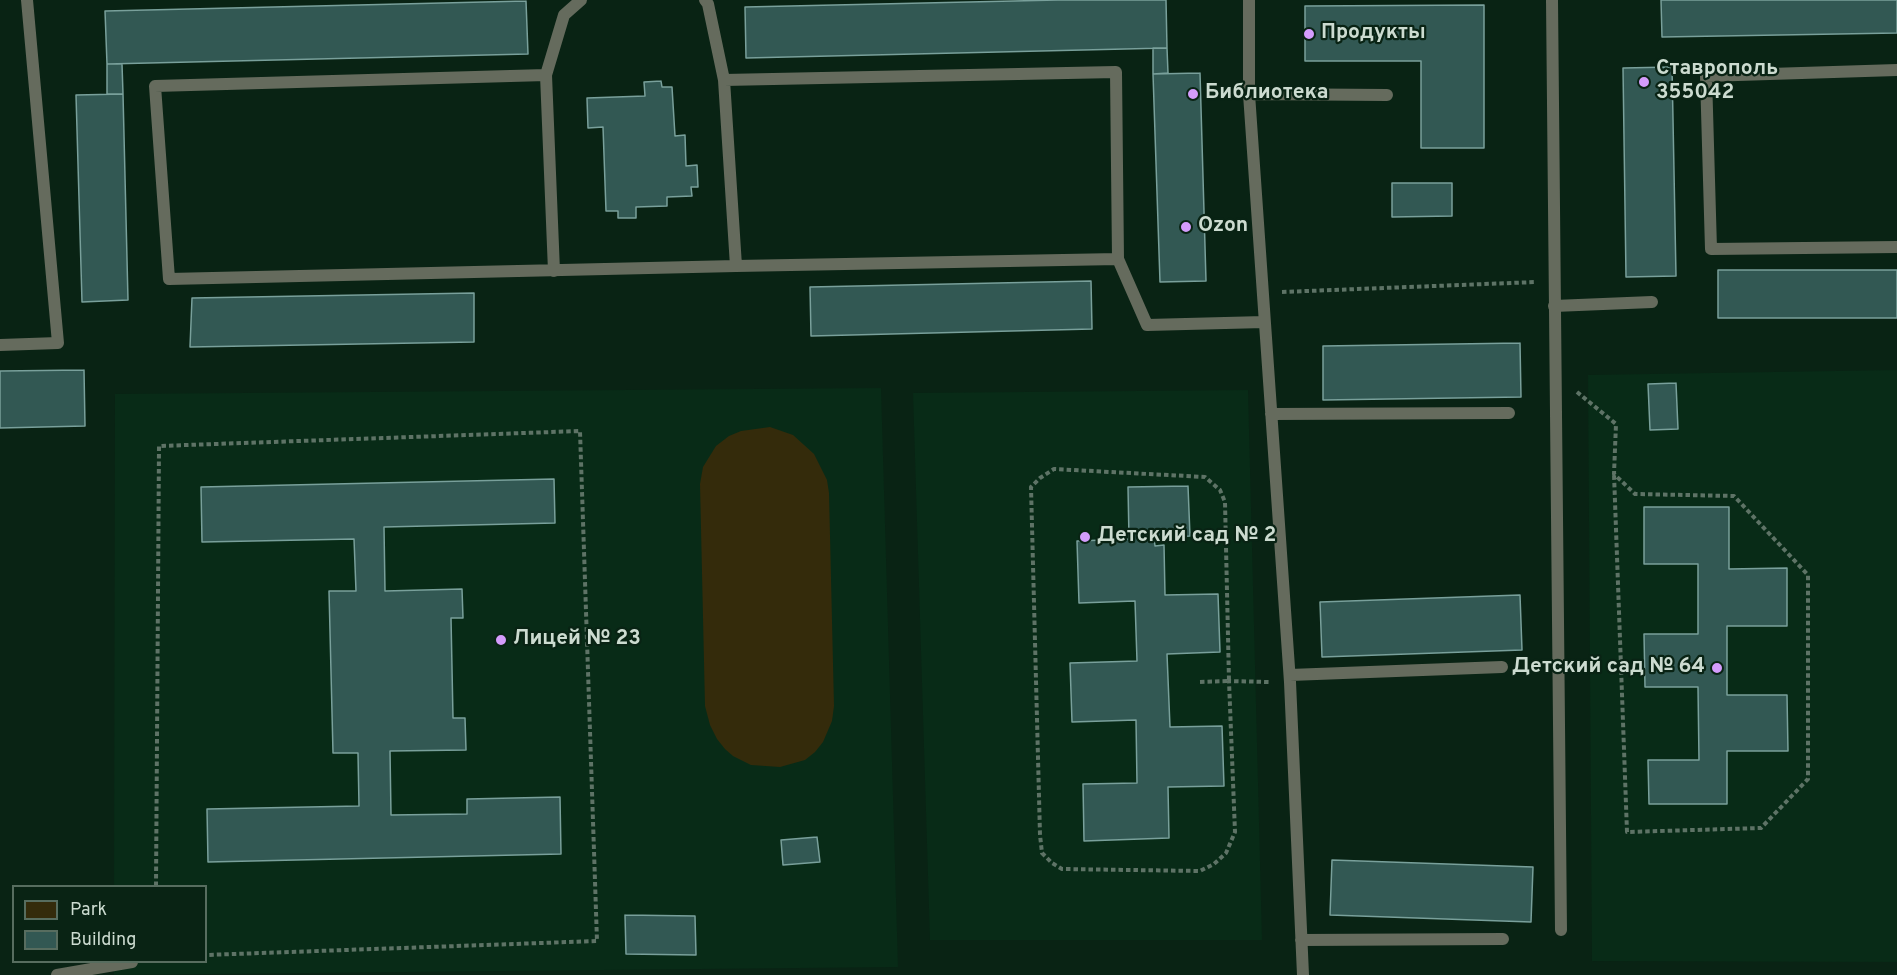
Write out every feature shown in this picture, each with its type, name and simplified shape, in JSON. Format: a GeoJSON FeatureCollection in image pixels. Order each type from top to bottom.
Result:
{"type":"FeatureCollection","features":[{"type":"Feature","properties":{"kind":"lane"},"geometry":{"type":"LineString","coordinates":[[0,345],[58,343],[27,0]]}},
{"type":"Feature","properties":{"kind":"lane"},"geometry":{"type":"LineString","coordinates":[[554,271],[546,75],[564,15],[581,0]]}},
{"type":"Feature","properties":{"kind":"lane"},"geometry":{"type":"LineString","coordinates":[[705,0],[708,4],[724,80],[736,266]]}},
{"type":"Feature","properties":{"kind":"lane"},"geometry":{"type":"LineString","coordinates":[[1249,0],[1249,94],[1290,679],[1303,975]]}},
{"type":"Feature","properties":{"kind":"lane"},"geometry":{"type":"LineString","coordinates":[[1552,0],[1561,930]]}},
{"type":"Feature","properties":{"kind":"lane"},"geometry":{"type":"LineString","coordinates":[[1897,70],[1706,76],[1711,249],[1897,247]]}},
{"type":"Feature","properties":{"kind":"lane"},"geometry":{"type":"LineString","coordinates":[[724,80],[1116,72],[1118,259],[1147,325],[1264,322]]}},
{"type":"Feature","properties":{"kind":"lane"},"geometry":{"type":"LineString","coordinates":[[546,75],[155,86],[169,279],[1118,259]]}},
{"type":"Feature","properties":{"kind":"lane"},"geometry":{"type":"LineString","coordinates":[[1249,94],[1388,95]]}},
{"type":"Feature","properties":{"kind":"lane"},"geometry":{"type":"LineString","coordinates":[[1554,306],[1652,302]]}},
{"type":"Feature","properties":{"kind":"lane"},"geometry":{"type":"LineString","coordinates":[[1271,414],[1509,413]]}},
{"type":"Feature","properties":{"kind":"lane"},"geometry":{"type":"LineString","coordinates":[[1290,679],[1502,667]]}},
{"type":"Feature","properties":{"kind":"lane"},"geometry":{"type":"LineString","coordinates":[[1302,940],[1503,939]]}},
{"type":"Feature","properties":{"kind":"lane"},"geometry":{"type":"LineString","coordinates":[[57,975],[126,963]]}},
{"type":"Feature","properties":{"kind":"path"},"geometry":{"type":"LineString","coordinates":[[1262,292],[1554,281]]}},
{"type":"Feature","properties":{"kind":"path"},"geometry":{"type":"LineString","coordinates":[[1555,374],[1616,424],[1614,474],[1627,832],[1761,828],[1808,779],[1808,575],[1734,496],[1635,494],[1614,474]]}},
{"type":"Feature","properties":{"kind":"path"},"geometry":{"type":"LineString","coordinates":[[156,885],[159,446],[580,431],[597,941],[207,955]]}},
{"type":"Feature","properties":{"kind":"path"},"geometry":{"type":"LineString","coordinates":[[1054,469],[1204,477],[1220,490],[1225,502],[1229,681],[1235,832],[1226,853],[1214,864],[1200,871],[1062,869],[1042,853],[1031,487],[1040,478],[1054,469]]}},
{"type":"Feature","properties":{"kind":"path"},"geometry":{"type":"LineString","coordinates":[[1200,682],[1290,679]]}},
{"type":"Feature","properties":{"kind":"shaded area"},"geometry":{"type":"Polygon","coordinates":[[[1897,370],[1897,962],[1592,961],[1588,375],[1897,370]]]}},
{"type":"Feature","properties":{"kind":"shaded area","name":"Лицей № 23"},"geometry":{"type":"Polygon","coordinates":[[[881,388],[898,967],[114,975],[114,963],[207,963],[207,885],[114,885],[115,394],[881,388]]]}},
{"type":"Feature","properties":{"kind":"shaded area","name":"Детский сад № 2"},"geometry":{"type":"Polygon","coordinates":[[[1248,390],[1262,940],[930,940],[913,393],[1248,390]]]}},
{"type":"Feature","properties":{"kind":"green space"},"geometry":{"type":"Polygon","coordinates":[[[770,427],[793,435],[814,454],[827,480],[829,493],[834,706],[832,721],[823,742],[815,752],[805,760],[780,767],[751,765],[733,756],[717,739],[705,706],[700,484],[703,467],[716,446],[729,436],[741,431],[770,427]]]}},
{"type":"Feature","properties":{"kind":"building"},"geometry":{"type":"Polygon","coordinates":[[[1166,0],[1167,48],[746,58],[745,7],[1166,0]]]}},
{"type":"Feature","properties":{"kind":"building"},"geometry":{"type":"Polygon","coordinates":[[[1661,0],[1897,0],[1897,33],[1662,37],[1661,0]]]}},
{"type":"Feature","properties":{"kind":"building"},"geometry":{"type":"Polygon","coordinates":[[[526,1],[528,54],[107,64],[105,11],[526,1]]]}},
{"type":"Feature","properties":{"kind":"building"},"geometry":{"type":"Polygon","coordinates":[[[1484,5],[1484,148],[1421,148],[1421,61],[1305,61],[1305,6],[1484,5]]]}},
{"type":"Feature","properties":{"kind":"building"},"geometry":{"type":"Polygon","coordinates":[[[1153,48],[1167,48],[1168,73],[1153,74],[1153,48]]]}},
{"type":"Feature","properties":{"kind":"building"},"geometry":{"type":"Polygon","coordinates":[[[107,64],[122,64],[123,94],[107,94],[107,64]]]}},
{"type":"Feature","properties":{"kind":"building"},"geometry":{"type":"Polygon","coordinates":[[[1672,67],[1676,276],[1626,277],[1623,68],[1672,67]]]}},
{"type":"Feature","properties":{"kind":"building"},"geometry":{"type":"Polygon","coordinates":[[[1200,73],[1206,281],[1160,282],[1153,74],[1200,73]]]}},
{"type":"Feature","properties":{"kind":"building"},"geometry":{"type":"Polygon","coordinates":[[[661,81],[662,87],[672,87],[675,136],[685,135],[686,166],[697,165],[698,187],[691,187],[692,196],[667,197],[667,206],[636,207],[636,218],[618,218],[618,211],[606,211],[603,127],[588,128],[587,98],[645,96],[644,82],[661,81]]]}},
{"type":"Feature","properties":{"kind":"building"},"geometry":{"type":"Polygon","coordinates":[[[123,94],[128,300],[82,302],[76,95],[123,94]]]}},
{"type":"Feature","properties":{"kind":"building"},"geometry":{"type":"Polygon","coordinates":[[[1392,183],[1452,183],[1452,216],[1392,217],[1392,183]]]}},
{"type":"Feature","properties":{"kind":"building"},"geometry":{"type":"Polygon","coordinates":[[[1718,270],[1897,270],[1897,318],[1718,318],[1718,270]]]}},
{"type":"Feature","properties":{"kind":"building"},"geometry":{"type":"Polygon","coordinates":[[[1091,281],[1092,329],[811,336],[810,287],[1091,281]]]}},
{"type":"Feature","properties":{"kind":"building"},"geometry":{"type":"Polygon","coordinates":[[[474,293],[474,342],[190,347],[192,298],[474,293]]]}},
{"type":"Feature","properties":{"kind":"building"},"geometry":{"type":"Polygon","coordinates":[[[1520,343],[1521,397],[1323,400],[1323,346],[1520,343]]]}},
{"type":"Feature","properties":{"kind":"building"},"geometry":{"type":"Polygon","coordinates":[[[84,370],[85,426],[0,428],[0,371],[84,370]]]}},
{"type":"Feature","properties":{"kind":"building"},"geometry":{"type":"Polygon","coordinates":[[[1676,383],[1678,429],[1650,430],[1648,384],[1676,383]]]}},
{"type":"Feature","properties":{"kind":"building"},"geometry":{"type":"Polygon","coordinates":[[[554,479],[555,523],[384,527],[385,591],[462,589],[463,618],[451,618],[453,718],[465,718],[466,750],[390,751],[391,815],[467,814],[467,799],[560,797],[561,854],[208,862],[207,809],[359,806],[358,753],[333,753],[329,591],[356,591],[354,539],[202,542],[201,487],[554,479]]]}},
{"type":"Feature","properties":{"kind":"building"},"geometry":{"type":"Polygon","coordinates":[[[1188,486],[1190,536],[1154,538],[1155,546],[1164,545],[1165,595],[1218,594],[1220,652],[1167,654],[1170,727],[1222,726],[1224,786],[1168,787],[1169,838],[1084,841],[1083,784],[1137,783],[1136,720],[1072,722],[1070,663],[1137,661],[1135,601],[1079,603],[1077,541],[1129,539],[1128,487],[1188,486]]]}},
{"type":"Feature","properties":{"kind":"building"},"geometry":{"type":"Polygon","coordinates":[[[1644,507],[1729,507],[1729,569],[1787,568],[1787,626],[1727,626],[1727,695],[1787,695],[1788,751],[1727,751],[1727,804],[1649,804],[1648,760],[1699,760],[1698,687],[1645,687],[1644,634],[1698,634],[1698,564],[1644,564],[1644,507]]]}},
{"type":"Feature","properties":{"kind":"building"},"geometry":{"type":"Polygon","coordinates":[[[1520,595],[1522,650],[1322,657],[1320,602],[1520,595]]]}},
{"type":"Feature","properties":{"kind":"building"},"geometry":{"type":"Polygon","coordinates":[[[817,837],[820,862],[783,865],[781,840],[817,837]]]}},
{"type":"Feature","properties":{"kind":"building"},"geometry":{"type":"Polygon","coordinates":[[[1332,860],[1533,867],[1531,922],[1330,915],[1332,860]]]}},
{"type":"Feature","properties":{"kind":"building"},"geometry":{"type":"Polygon","coordinates":[[[625,915],[695,916],[696,955],[626,954],[625,915]]]}},
{"type":"Feature","properties":{"kind":"place","name":"Продукты"},"geometry":{"type":"Point","coordinates":[1309,34]}},
{"type":"Feature","properties":{"kind":"place","name":"Ставрополь 355042"},"geometry":{"type":"Point","coordinates":[1644,82]}},
{"type":"Feature","properties":{"kind":"place","name":"Библиотека"},"geometry":{"type":"Point","coordinates":[1193,94]}},
{"type":"Feature","properties":{"kind":"place","name":"Ozon"},"geometry":{"type":"Point","coordinates":[1186,227]}},
{"type":"Feature","properties":{"kind":"place","name":"Детский сад № 2"},"geometry":{"type":"Point","coordinates":[1085,537]}},
{"type":"Feature","properties":{"kind":"place","name":"Лицей № 23"},"geometry":{"type":"Point","coordinates":[501,640]}},
{"type":"Feature","properties":{"kind":"place","name":"Детский сад № 64"},"geometry":{"type":"Point","coordinates":[1717,668]}}]}
